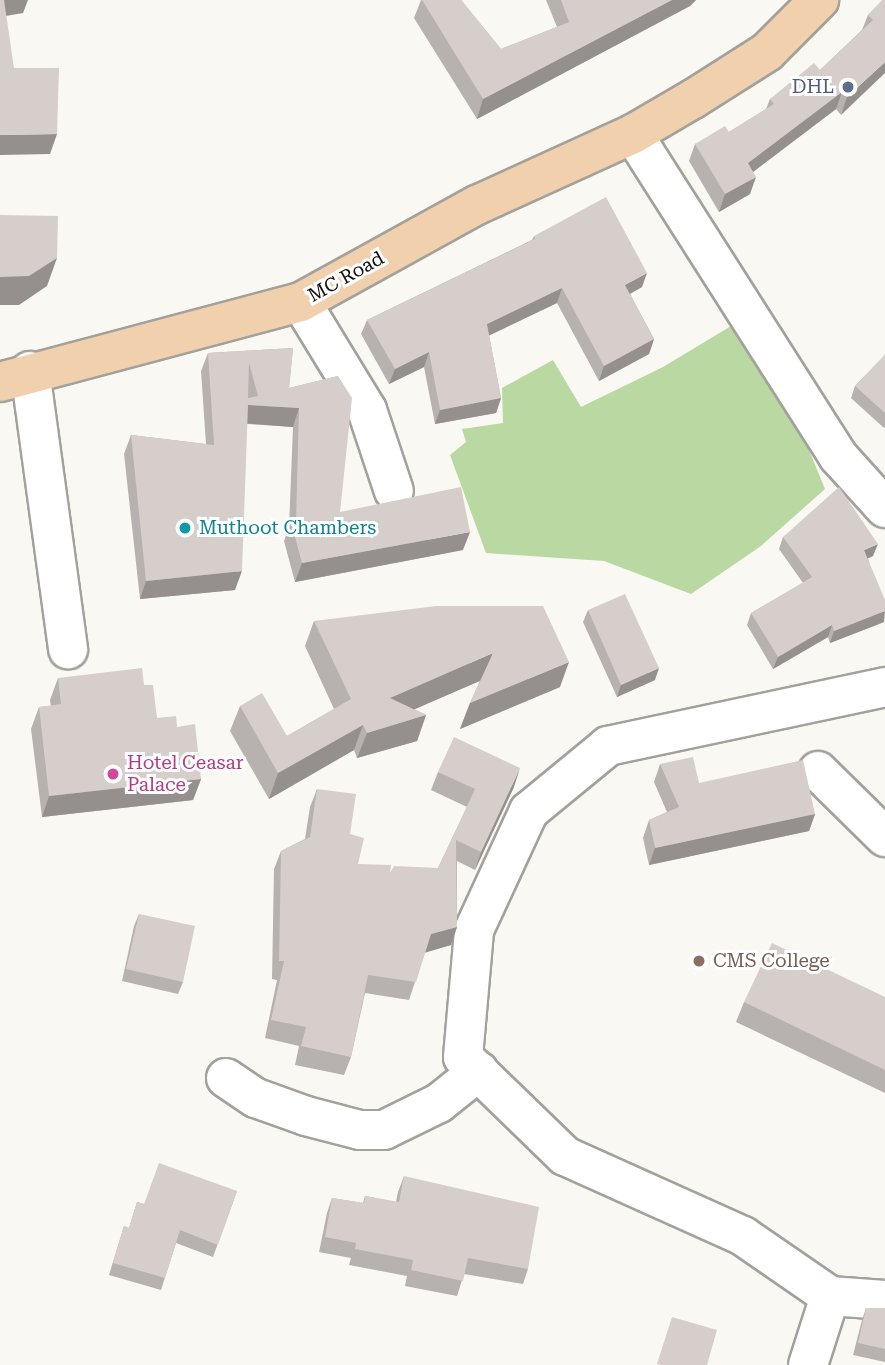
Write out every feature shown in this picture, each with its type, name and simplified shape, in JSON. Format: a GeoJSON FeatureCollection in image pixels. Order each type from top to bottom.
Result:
{"type":"FeatureCollection","features":[{"type":"Feature","properties":{"kind":"main road","name":"MC Road"},"geometry":{"type":"LineString","coordinates":[[633,134],[683,85],[764,25],[785,0]]}},
{"type":"Feature","properties":{"kind":"main road","name":"MC Road"},"geometry":{"type":"LineString","coordinates":[[10,373],[302,302],[477,205],[633,134],[766,52],[818,0]]}},
{"type":"Feature","properties":{"kind":"street"},"geometry":{"type":"LineString","coordinates":[[633,134],[838,456],[885,508]]}},
{"type":"Feature","properties":{"kind":"street"},"geometry":{"type":"LineString","coordinates":[[302,302],[367,410],[394,491]]}},
{"type":"Feature","properties":{"kind":"street"},"geometry":{"type":"LineString","coordinates":[[10,373],[68,649]]}},
{"type":"Feature","properties":{"kind":"street"},"geometry":{"type":"LineString","coordinates":[[885,687],[608,746],[529,811],[474,930],[463,1057],[565,1156],[743,1236],[830,1296],[885,1300]]}},
{"type":"Feature","properties":{"kind":"street"},"geometry":{"type":"LineString","coordinates":[[818,771],[885,837]]}},
{"type":"Feature","properties":{"kind":"street"},"geometry":{"type":"LineString","coordinates":[[226,1078],[256,1098],[335,1125],[384,1130],[439,1103],[479,1071]]}},
{"type":"Feature","properties":{"kind":"street"},"geometry":{"type":"LineString","coordinates":[[808,1365],[830,1296]]}},
{"type":"Feature","properties":{"kind":"green space"},"geometry":{"type":"Polygon","coordinates":[[[736,323],[793,411],[825,489],[761,546],[691,594],[604,561],[486,553],[450,455],[466,442],[462,429],[503,423],[502,388],[553,360],[581,407],[663,367],[736,323]]]}},
{"type":"Feature","properties":{"kind":"building"},"geometry":{"type":"Polygon","coordinates":[[[0,0],[4,0],[14,68],[59,68],[57,134],[0,135],[0,0]]]}},
{"type":"Feature","properties":{"kind":"building"},"geometry":{"type":"Polygon","coordinates":[[[422,0],[461,0],[501,49],[569,22],[561,0],[672,0],[483,99],[422,0]]]}},
{"type":"Feature","properties":{"kind":"building"},"geometry":{"type":"Polygon","coordinates":[[[885,0],[885,62],[847,97],[842,92],[748,163],[756,177],[725,194],[695,144],[725,126],[729,132],[774,104],[770,99],[814,63],[820,70],[873,20],[868,15],[885,0]]]}},
{"type":"Feature","properties":{"kind":"building"},"geometry":{"type":"Polygon","coordinates":[[[606,197],[647,273],[625,285],[654,339],[604,366],[562,288],[487,324],[501,398],[440,410],[429,352],[395,369],[367,320],[535,239],[534,236],[606,197]]]}},
{"type":"Feature","properties":{"kind":"building"},"geometry":{"type":"Polygon","coordinates":[[[0,215],[58,216],[57,258],[29,276],[0,277],[0,215]]]}},
{"type":"Feature","properties":{"kind":"building"},"geometry":{"type":"Polygon","coordinates":[[[293,348],[289,388],[338,376],[352,398],[340,512],[461,487],[470,532],[302,563],[291,522],[296,521],[299,408],[248,405],[242,571],[146,581],[131,435],[214,445],[208,353],[293,348]],[[249,363],[248,398],[258,396],[249,363]]]}},
{"type":"Feature","properties":{"kind":"building"},"geometry":{"type":"Polygon","coordinates":[[[885,355],[885,413],[855,386],[885,355]]]}},
{"type":"Feature","properties":{"kind":"building"},"geometry":{"type":"Polygon","coordinates":[[[839,487],[878,544],[864,550],[885,600],[885,611],[834,631],[832,625],[778,657],[751,613],[812,577],[783,537],[839,487]]]}},
{"type":"Feature","properties":{"kind":"building"},"geometry":{"type":"Polygon","coordinates":[[[625,594],[659,668],[621,685],[588,610],[625,594]]]}},
{"type":"Feature","properties":{"kind":"building"},"geometry":{"type":"Polygon","coordinates":[[[436,606],[543,606],[569,662],[470,703],[493,653],[390,698],[426,715],[367,733],[363,725],[278,773],[240,706],[262,693],[287,736],[351,699],[314,621],[436,606]]]}},
{"type":"Feature","properties":{"kind":"building","name":"Hotel Ceasar Palace"},"geometry":{"type":"Polygon","coordinates":[[[142,668],[144,685],[153,685],[157,718],[176,716],[177,727],[195,724],[201,779],[49,796],[39,707],[61,704],[58,678],[142,668]]]}},
{"type":"Feature","properties":{"kind":"building"},"geometry":{"type":"Polygon","coordinates":[[[454,737],[520,768],[481,852],[456,840],[457,927],[431,934],[416,982],[368,975],[351,1057],[301,1046],[306,1027],[271,1020],[284,961],[279,961],[281,851],[310,837],[317,789],[356,794],[350,834],[364,838],[358,864],[391,865],[390,873],[394,866],[438,868],[475,789],[438,772],[454,737]]]}},
{"type":"Feature","properties":{"kind":"building"},"geometry":{"type":"Polygon","coordinates":[[[693,757],[699,783],[803,760],[815,814],[655,848],[649,820],[679,807],[660,764],[693,757]]]}},
{"type":"Feature","properties":{"kind":"building"},"geometry":{"type":"Polygon","coordinates":[[[139,914],[195,926],[183,982],[126,969],[139,914]]]}},
{"type":"Feature","properties":{"kind":"building"},"geometry":{"type":"Polygon","coordinates":[[[772,943],[885,997],[885,1070],[744,1002],[772,943]]]}},
{"type":"Feature","properties":{"kind":"building"},"geometry":{"type":"Polygon","coordinates":[[[159,1163],[237,1191],[218,1245],[180,1230],[165,1278],[113,1263],[124,1226],[129,1228],[137,1202],[144,1204],[159,1163]]]}},
{"type":"Feature","properties":{"kind":"building"},"geometry":{"type":"Polygon","coordinates":[[[404,1176],[539,1207],[528,1269],[468,1258],[463,1281],[411,1270],[413,1260],[355,1249],[356,1243],[325,1237],[332,1198],[364,1203],[365,1196],[399,1202],[404,1176]]]}},
{"type":"Feature","properties":{"kind":"building"},"geometry":{"type":"Polygon","coordinates":[[[866,1308],[885,1308],[885,1349],[858,1343],[866,1308]]]}},
{"type":"Feature","properties":{"kind":"building"},"geometry":{"type":"Polygon","coordinates":[[[672,1317],[717,1330],[707,1365],[657,1364],[672,1317]]]}},
{"type":"Feature","properties":{"kind":"place","name":"DHL"},"geometry":{"type":"Point","coordinates":[848,87]}},
{"type":"Feature","properties":{"kind":"place","name":"Muthoot Chambers"},"geometry":{"type":"Point","coordinates":[185,528]}},
{"type":"Feature","properties":{"kind":"place","name":"Hotel Ceasar Palace"},"geometry":{"type":"Point","coordinates":[113,774]}},
{"type":"Feature","properties":{"kind":"place","name":"CMS College"},"geometry":{"type":"Point","coordinates":[699,961]}}]}
